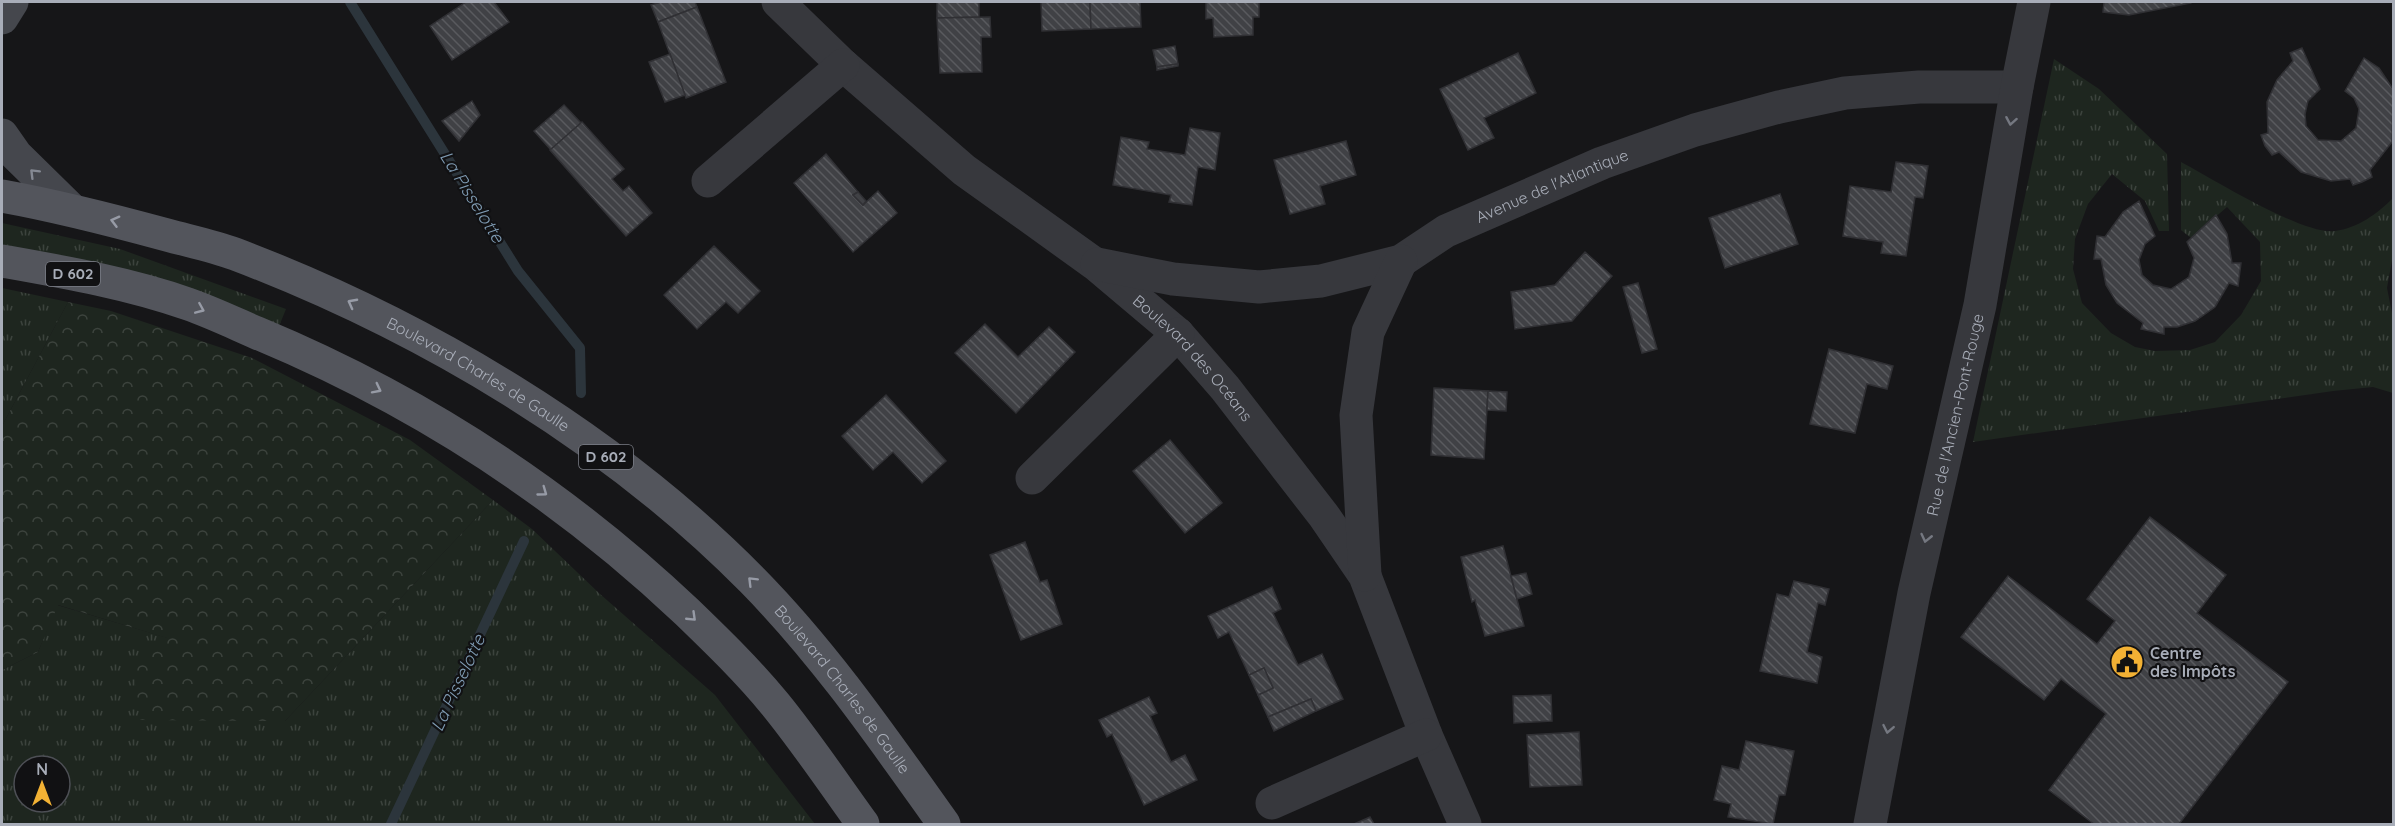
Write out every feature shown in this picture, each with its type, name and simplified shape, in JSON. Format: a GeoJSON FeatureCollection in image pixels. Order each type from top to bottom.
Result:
{"type":"FeatureCollection","features":[{"type":"Feature","properties":{"kind":"main road","name":"Boulevard Charles de Gaulle"},"geometry":{"type":"LineString","coordinates":[[2,196],[70,208],[232,253],[342,298],[455,358],[574,433],[665,502],[752,580],[822,660],[885,740],[944,825]]}},
{"type":"Feature","properties":{"kind":"main road","name":"D 602"},"geometry":{"type":"LineString","coordinates":[[2,261],[76,274],[188,304],[301,351],[420,411],[529,482],[589,525],[629,558],[720,644],[774,703],[863,825]]}},
{"type":"Feature","properties":{"kind":"street"},"geometry":{"type":"LineString","coordinates":[[2,18],[12,2]]}},
{"type":"Feature","properties":{"kind":"street","name":"Boulevard des Océans"},"geometry":{"type":"LineString","coordinates":[[778,2],[843,65],[964,170],[1095,264],[1178,334],[1282,460],[1365,576],[1426,735],[1465,825]]}},
{"type":"Feature","properties":{"kind":"street","name":"Rue de l'Ancien-Pont-Rouge"},"geometry":{"type":"LineString","coordinates":[[1870,825],[1914,593],[1980,305],[2017,87],[2034,2]]}},
{"type":"Feature","properties":{"kind":"street"},"geometry":{"type":"LineString","coordinates":[[708,181],[843,65]]}},
{"type":"Feature","properties":{"kind":"street","name":"Avenue de l'Atlantique"},"geometry":{"type":"LineString","coordinates":[[1095,264],[1173,279],[1259,286],[1321,281],[1401,261],[1446,231],[1602,163],[1695,130],[1779,106],[1845,93],[1919,87],[2017,87]]}},
{"type":"Feature","properties":{"kind":"street"},"geometry":{"type":"LineString","coordinates":[[2,135],[16,155],[70,208]]}},
{"type":"Feature","properties":{"kind":"street"},"geometry":{"type":"LineString","coordinates":[[1365,576],[1356,415],[1368,332],[1401,261]]}},
{"type":"Feature","properties":{"kind":"street"},"geometry":{"type":"LineString","coordinates":[[1032,478],[1178,334]]}},
{"type":"Feature","properties":{"kind":"street"},"geometry":{"type":"LineString","coordinates":[[1272,803],[1426,735]]}},
{"type":"Feature","properties":{"kind":"green space"},"geometry":{"type":"Polygon","coordinates":[[[2054,59],[2099,89],[2167,154],[2169,231],[2159,231],[2145,201],[2112,174],[2088,204],[2075,239],[2073,269],[2082,303],[2111,333],[2135,347],[2155,351],[2190,350],[2215,342],[2241,315],[2261,281],[2260,242],[2227,207],[2191,238],[2181,230],[2181,162],[2281,216],[2321,230],[2335,231],[2359,223],[2374,215],[2393,198],[2393,255],[2387,288],[2393,318],[2393,393],[2373,387],[2333,391],[1973,442],[2054,59]]]}},
{"type":"Feature","properties":{"kind":"green space"},"geometry":{"type":"Polygon","coordinates":[[[2,223],[120,249],[286,309],[277,331],[2,252],[2,223]]]}},
{"type":"Feature","properties":{"kind":"green space"},"geometry":{"type":"Polygon","coordinates":[[[2,288],[68,302],[2,426],[2,288]]]}},
{"type":"Feature","properties":{"kind":"green space"},"geometry":{"type":"Polygon","coordinates":[[[68,302],[111,311],[252,358],[410,440],[493,500],[285,721],[140,720],[134,670],[167,638],[58,605],[38,652],[2,670],[2,426],[68,302]]]}},
{"type":"Feature","properties":{"kind":"green space"},"geometry":{"type":"Polygon","coordinates":[[[493,500],[532,529],[600,594],[715,695],[815,824],[2,824],[2,670],[38,652],[57,605],[168,638],[285,721],[493,500]]]}},
{"type":"Feature","properties":{"kind":"building"},"geometry":{"type":"Polygon","coordinates":[[[466,2],[494,2],[509,22],[452,60],[430,26],[466,2]]]}},
{"type":"Feature","properties":{"kind":"building"},"geometry":{"type":"Polygon","coordinates":[[[661,2],[695,2],[697,7],[658,22],[651,5],[661,2]]]}},
{"type":"Feature","properties":{"kind":"building"},"geometry":{"type":"Polygon","coordinates":[[[937,2],[979,2],[979,17],[937,18],[937,2]]]}},
{"type":"Feature","properties":{"kind":"building"},"geometry":{"type":"Polygon","coordinates":[[[1041,2],[1090,2],[1091,29],[1042,31],[1041,2]]]}},
{"type":"Feature","properties":{"kind":"building"},"geometry":{"type":"Polygon","coordinates":[[[1090,2],[1140,2],[1141,27],[1091,29],[1090,2]]]}},
{"type":"Feature","properties":{"kind":"building"},"geometry":{"type":"Polygon","coordinates":[[[1206,2],[1259,2],[1259,17],[1253,17],[1253,35],[1214,37],[1213,18],[1206,19],[1206,2]]]}},
{"type":"Feature","properties":{"kind":"building"},"geometry":{"type":"Polygon","coordinates":[[[2104,2],[2191,3],[2129,15],[2103,12],[2104,2]]]}},
{"type":"Feature","properties":{"kind":"building"},"geometry":{"type":"Polygon","coordinates":[[[697,7],[726,82],[686,98],[658,22],[697,7]]]}},
{"type":"Feature","properties":{"kind":"building"},"geometry":{"type":"Polygon","coordinates":[[[990,17],[991,37],[981,37],[982,72],[940,73],[937,18],[990,17]]]}},
{"type":"Feature","properties":{"kind":"building"},"geometry":{"type":"Polygon","coordinates":[[[1175,46],[1178,64],[1157,67],[1153,50],[1175,46]]]}},
{"type":"Feature","properties":{"kind":"building"},"geometry":{"type":"Polygon","coordinates":[[[2302,48],[2320,89],[2308,101],[2305,114],[2306,126],[2318,140],[2341,141],[2356,128],[2359,109],[2354,98],[2345,91],[2364,58],[2379,68],[2393,89],[2392,142],[2370,170],[2372,177],[2362,182],[2353,185],[2350,179],[2331,181],[2301,172],[2279,152],[2272,155],[2265,146],[2261,135],[2268,133],[2267,102],[2277,80],[2293,61],[2290,53],[2302,48]]]}},
{"type":"Feature","properties":{"kind":"building"},"geometry":{"type":"Polygon","coordinates":[[[1518,53],[1536,93],[1484,118],[1494,138],[1468,150],[1440,89],[1518,53]]]}},
{"type":"Feature","properties":{"kind":"building"},"geometry":{"type":"Polygon","coordinates":[[[670,54],[685,95],[665,102],[649,62],[670,54]]]}},
{"type":"Feature","properties":{"kind":"building"},"geometry":{"type":"Polygon","coordinates":[[[1178,64],[1178,66],[1157,70],[1157,67],[1178,64]]]}},
{"type":"Feature","properties":{"kind":"building"},"geometry":{"type":"Polygon","coordinates":[[[472,101],[480,115],[459,141],[442,121],[472,101]]]}},
{"type":"Feature","properties":{"kind":"building"},"geometry":{"type":"Polygon","coordinates":[[[564,105],[581,123],[551,150],[534,131],[564,105]]]}},
{"type":"Feature","properties":{"kind":"building"},"geometry":{"type":"Polygon","coordinates":[[[582,122],[624,169],[612,179],[623,191],[629,186],[652,213],[626,236],[550,150],[582,122]]]}},
{"type":"Feature","properties":{"kind":"building"},"geometry":{"type":"Polygon","coordinates":[[[1190,128],[1220,133],[1215,170],[1198,167],[1192,205],[1169,202],[1171,195],[1113,185],[1121,137],[1149,142],[1147,149],[1185,155],[1190,128]]]}},
{"type":"Feature","properties":{"kind":"building"},"geometry":{"type":"Polygon","coordinates":[[[1346,141],[1356,175],[1320,186],[1325,204],[1290,214],[1274,160],[1346,141]]]}},
{"type":"Feature","properties":{"kind":"building"},"geometry":{"type":"Polygon","coordinates":[[[826,154],[858,192],[853,195],[863,205],[878,191],[897,213],[853,252],[794,183],[826,154]]]}},
{"type":"Feature","properties":{"kind":"building"},"geometry":{"type":"Polygon","coordinates":[[[1896,162],[1928,166],[1923,198],[1915,197],[1906,256],[1881,253],[1883,242],[1843,236],[1850,186],[1891,192],[1896,162]]]}},
{"type":"Feature","properties":{"kind":"building"},"geometry":{"type":"Polygon","coordinates":[[[858,192],[866,201],[863,205],[853,195],[858,192]]]}},
{"type":"Feature","properties":{"kind":"building"},"geometry":{"type":"Polygon","coordinates":[[[1780,194],[1798,244],[1725,268],[1709,218],[1780,194]]]}},
{"type":"Feature","properties":{"kind":"building"},"geometry":{"type":"Polygon","coordinates":[[[2139,201],[2155,236],[2145,244],[2139,260],[2142,275],[2153,285],[2171,289],[2189,277],[2194,258],[2187,242],[2216,215],[2227,234],[2232,263],[2241,263],[2238,286],[2229,283],[2215,307],[2195,321],[2177,327],[2164,327],[2164,334],[2141,329],[2143,323],[2117,303],[2106,285],[2101,259],[2094,259],[2097,236],[2105,237],[2123,212],[2139,201]]]}},
{"type":"Feature","properties":{"kind":"building"},"geometry":{"type":"Polygon","coordinates":[[[714,246],[760,291],[738,313],[726,302],[697,329],[664,295],[714,246]]]}},
{"type":"Feature","properties":{"kind":"building"},"geometry":{"type":"Polygon","coordinates":[[[1585,252],[1612,276],[1572,321],[1515,329],[1511,292],[1555,285],[1585,252]]]}},
{"type":"Feature","properties":{"kind":"building"},"geometry":{"type":"Polygon","coordinates":[[[1638,283],[1657,349],[1642,353],[1623,287],[1638,283]]]}},
{"type":"Feature","properties":{"kind":"building"},"geometry":{"type":"Polygon","coordinates":[[[985,324],[1018,357],[1049,327],[1075,352],[1016,413],[955,353],[985,324]]]}},
{"type":"Feature","properties":{"kind":"building"},"geometry":{"type":"Polygon","coordinates":[[[1829,349],[1893,366],[1887,389],[1867,384],[1855,433],[1810,424],[1829,349]]]}},
{"type":"Feature","properties":{"kind":"building"},"geometry":{"type":"Polygon","coordinates":[[[1434,388],[1488,391],[1484,459],[1431,455],[1434,388]]]}},
{"type":"Feature","properties":{"kind":"building"},"geometry":{"type":"Polygon","coordinates":[[[1488,391],[1507,392],[1506,411],[1487,410],[1488,391]]]}},
{"type":"Feature","properties":{"kind":"building"},"geometry":{"type":"Polygon","coordinates":[[[886,395],[946,461],[922,483],[893,452],[873,470],[842,436],[886,395]]]}},
{"type":"Feature","properties":{"kind":"building"},"geometry":{"type":"Polygon","coordinates":[[[1170,440],[1222,503],[1185,533],[1133,471],[1170,440]]]}},
{"type":"Feature","properties":{"kind":"building","name":"Centre des Impôts"},"geometry":{"type":"Polygon","coordinates":[[[2150,517],[2226,575],[2197,613],[2288,682],[2179,824],[2094,824],[2049,790],[2106,714],[2061,679],[2044,700],[1961,637],[2008,576],[2097,644],[2115,621],[2087,599],[2150,517]]]}},
{"type":"Feature","properties":{"kind":"building"},"geometry":{"type":"Polygon","coordinates":[[[1025,542],[1040,582],[1047,580],[1062,624],[1021,640],[990,555],[1025,542]]]}},
{"type":"Feature","properties":{"kind":"building"},"geometry":{"type":"Polygon","coordinates":[[[1503,546],[1524,626],[1485,636],[1475,600],[1472,602],[1461,557],[1503,546]]]}},
{"type":"Feature","properties":{"kind":"building"},"geometry":{"type":"Polygon","coordinates":[[[1526,573],[1532,594],[1517,599],[1511,576],[1526,573]]]}},
{"type":"Feature","properties":{"kind":"building"},"geometry":{"type":"Polygon","coordinates":[[[1794,581],[1829,589],[1825,605],[1818,603],[1807,652],[1822,657],[1817,683],[1760,671],[1777,594],[1789,597],[1794,581]]]}},
{"type":"Feature","properties":{"kind":"building"},"geometry":{"type":"Polygon","coordinates":[[[1272,587],[1281,609],[1273,613],[1298,665],[1322,654],[1343,699],[1316,711],[1311,699],[1268,717],[1258,695],[1273,688],[1264,668],[1249,675],[1229,632],[1218,638],[1208,616],[1272,587]]]}},
{"type":"Feature","properties":{"kind":"building"},"geometry":{"type":"Polygon","coordinates":[[[1264,668],[1273,688],[1258,695],[1249,675],[1264,668]]]}},
{"type":"Feature","properties":{"kind":"building"},"geometry":{"type":"Polygon","coordinates":[[[1551,695],[1552,721],[1514,723],[1513,696],[1551,695]]]}},
{"type":"Feature","properties":{"kind":"building"},"geometry":{"type":"Polygon","coordinates":[[[1149,697],[1157,713],[1150,716],[1171,762],[1185,755],[1197,780],[1144,805],[1112,734],[1107,737],[1099,720],[1149,697]]]}},
{"type":"Feature","properties":{"kind":"building"},"geometry":{"type":"Polygon","coordinates":[[[1311,699],[1316,711],[1274,731],[1268,717],[1311,699]]]}},
{"type":"Feature","properties":{"kind":"building"},"geometry":{"type":"Polygon","coordinates":[[[1579,732],[1582,785],[1530,787],[1527,735],[1579,732]]]}},
{"type":"Feature","properties":{"kind":"building"},"geometry":{"type":"Polygon","coordinates":[[[1746,741],[1794,751],[1785,795],[1779,795],[1773,824],[1728,817],[1731,804],[1714,800],[1722,766],[1739,770],[1746,741]]]}},
{"type":"Feature","properties":{"kind":"building"},"geometry":{"type":"Polygon","coordinates":[[[1370,817],[1374,824],[1354,824],[1370,817]]]}},
{"type":"Feature","properties":{"kind":"waterway","name":"La Pisselotte"},"geometry":{"type":"LineString","coordinates":[[350,2],[518,271],[580,348],[581,393]]}},
{"type":"Feature","properties":{"kind":"waterway","name":"La Pisselotte"},"geometry":{"type":"LineString","coordinates":[[391,824],[524,541]]}},
{"type":"Feature","properties":{"kind":"place","name":"Centre des Impôts"},"geometry":{"type":"Point","coordinates":[2127,662]}}]}
